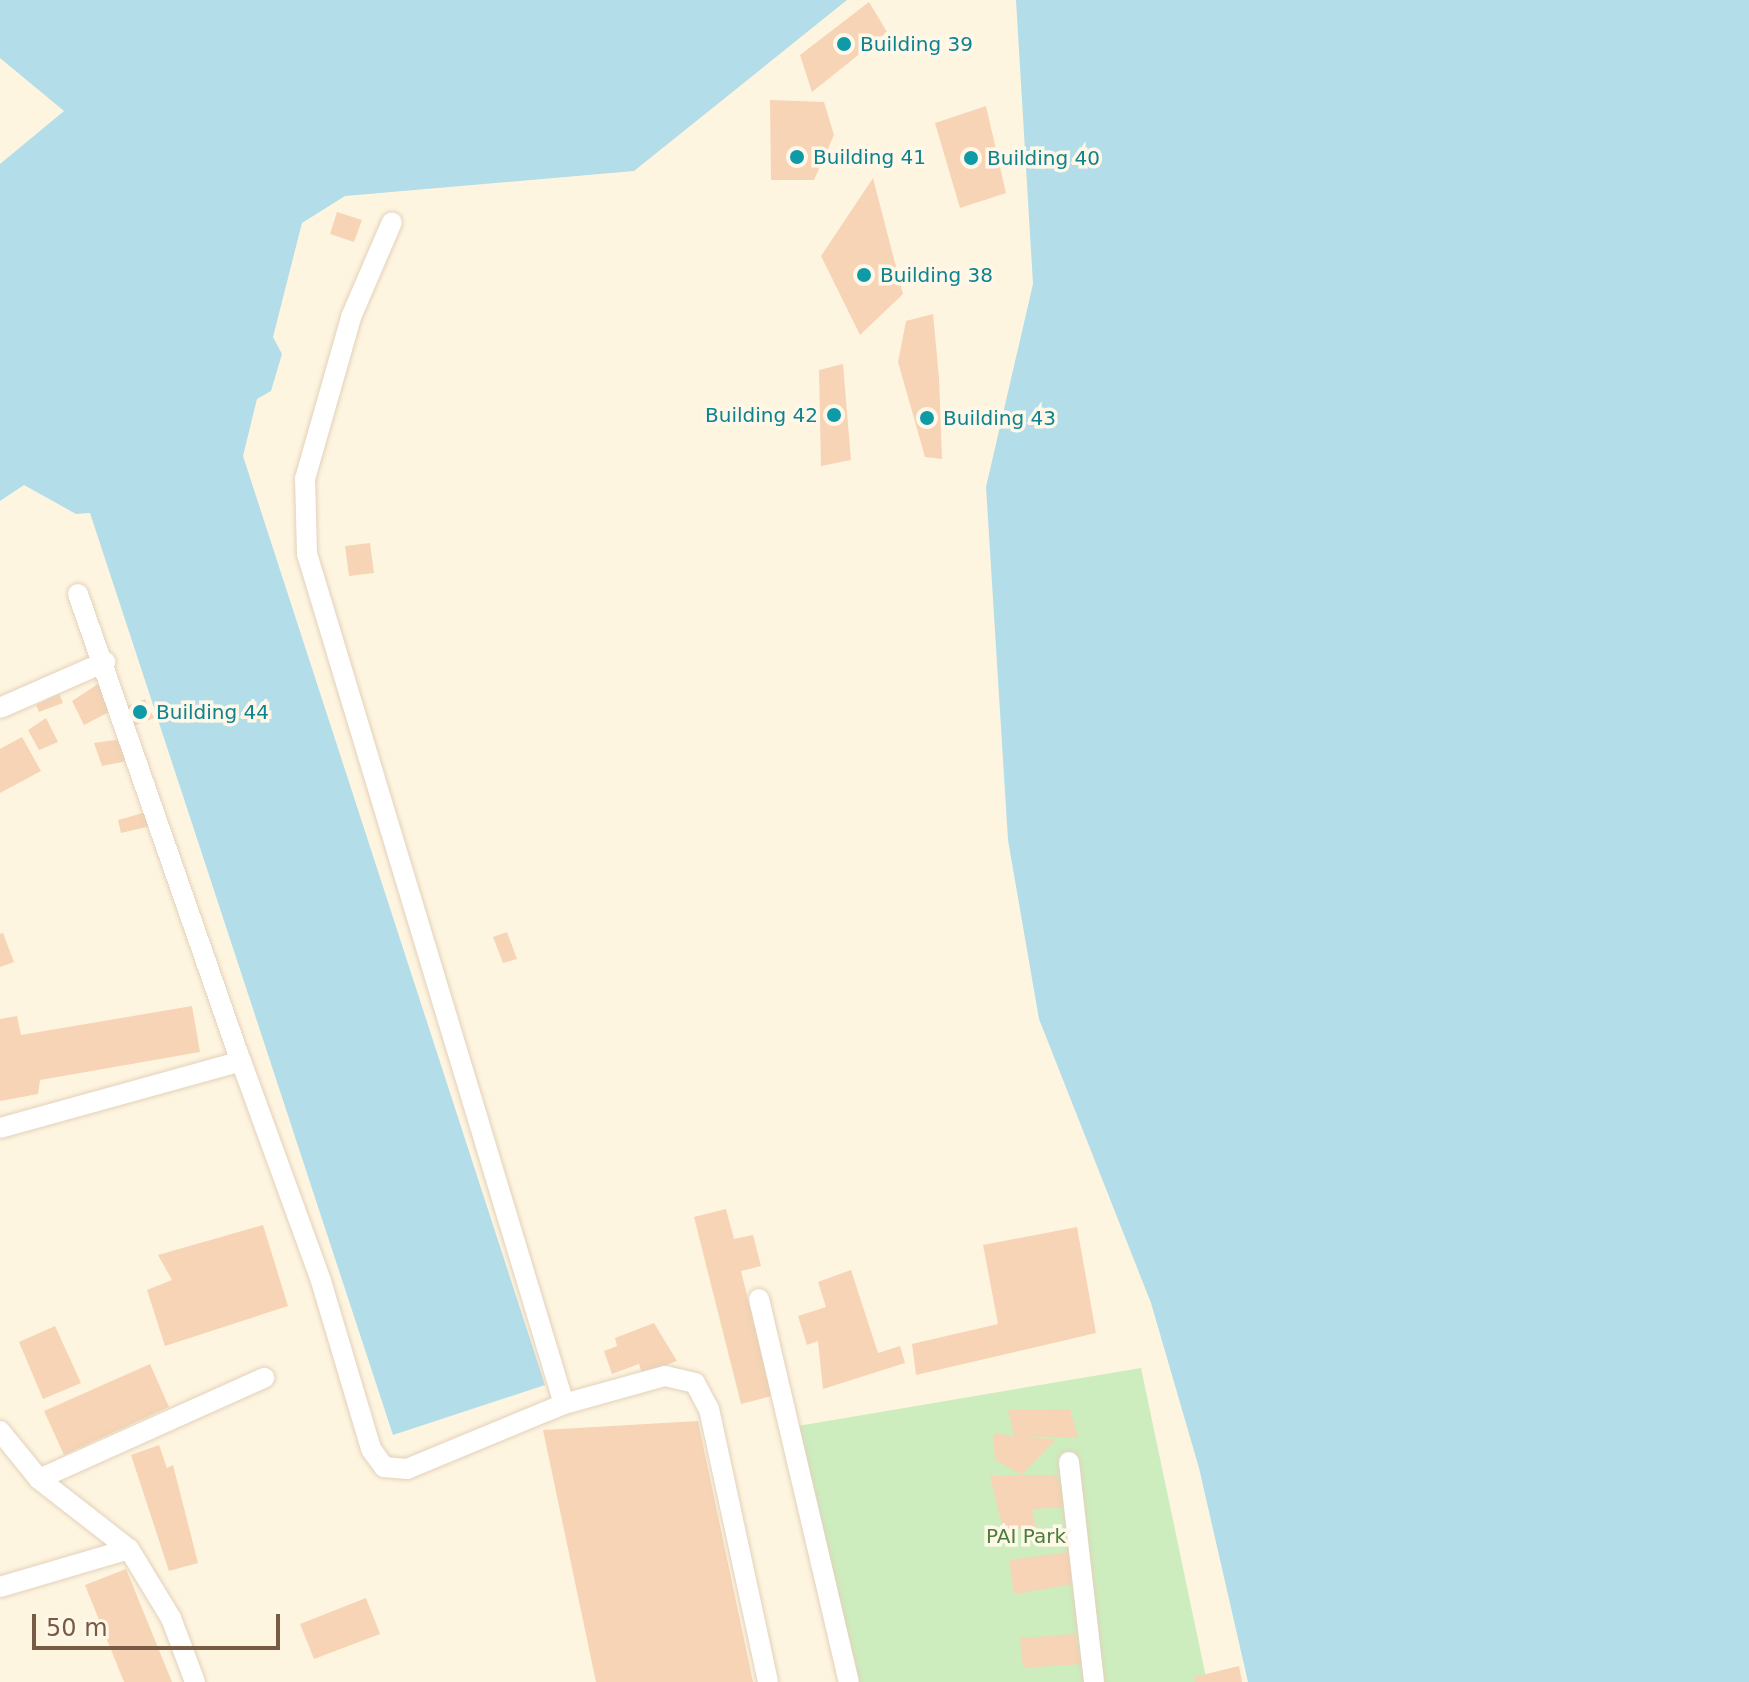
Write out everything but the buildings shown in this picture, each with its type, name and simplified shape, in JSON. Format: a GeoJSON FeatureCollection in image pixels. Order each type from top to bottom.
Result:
{"type":"FeatureCollection","features":[{"type":"Feature","properties":{"kind":"lane"},"geometry":{"type":"LineString","coordinates":[[392,222],[351,317],[305,479],[307,554],[564,1404]]}},
{"type":"Feature","properties":{"kind":"lane"},"geometry":{"type":"LineString","coordinates":[[78,594],[105,662],[241,1061],[321,1281],[371,1449],[384,1467],[407,1469],[564,1404],[665,1376],[695,1383],[709,1409],[768,1682]]}},
{"type":"Feature","properties":{"kind":"lane"},"geometry":{"type":"LineString","coordinates":[[0,708],[105,662]]}},
{"type":"Feature","properties":{"kind":"lane"},"geometry":{"type":"LineString","coordinates":[[0,1128],[241,1061]]}},
{"type":"Feature","properties":{"kind":"lane"},"geometry":{"type":"LineString","coordinates":[[759,1299],[849,1682]]}},
{"type":"Feature","properties":{"kind":"lane"},"geometry":{"type":"LineString","coordinates":[[39,1479],[264,1378]]}},
{"type":"Feature","properties":{"kind":"lane"},"geometry":{"type":"LineString","coordinates":[[0,1431],[39,1479],[129,1549],[171,1618],[195,1682]]}},
{"type":"Feature","properties":{"kind":"lane"},"geometry":{"type":"LineString","coordinates":[[1069,1462],[1094,1682]]}},
{"type":"Feature","properties":{"kind":"lane"},"geometry":{"type":"LineString","coordinates":[[0,1587],[129,1549]]}},
{"type":"Feature","properties":{"kind":"green space","name":"PAI Park"},"geometry":{"type":"Polygon","coordinates":[[[1141,1368],[1207,1682],[840,1682],[780,1429],[1141,1368]]]}},
{"type":"Feature","properties":{"kind":"water"},"geometry":{"type":"Polygon","coordinates":[[[0,0],[847,0],[634,171],[345,196],[302,223],[273,337],[282,354],[271,391],[257,399],[243,456],[545,1385],[393,1435],[90,513],[76,514],[24,485],[0,501],[0,164],[64,111],[0,58],[0,0]]]}},
{"type":"Feature","properties":{"kind":"water"},"geometry":{"type":"Polygon","coordinates":[[[1016,0],[1749,0],[1749,1682],[1248,1682],[1199,1468],[1151,1303],[1039,1019],[1008,840],[986,487],[1033,284],[1016,0]]]}},
{"type":"Feature","properties":{"kind":"place","name":"Building 39"},"geometry":{"type":"Point","coordinates":[844,44]}},
{"type":"Feature","properties":{"kind":"place","name":"Building 41"},"geometry":{"type":"Point","coordinates":[797,157]}},
{"type":"Feature","properties":{"kind":"place","name":"Building 40"},"geometry":{"type":"Point","coordinates":[971,158]}},
{"type":"Feature","properties":{"kind":"place","name":"Building 38"},"geometry":{"type":"Point","coordinates":[864,275]}},
{"type":"Feature","properties":{"kind":"place","name":"Building 42"},"geometry":{"type":"Point","coordinates":[834,415]}},
{"type":"Feature","properties":{"kind":"place","name":"Building 43"},"geometry":{"type":"Point","coordinates":[927,418]}},
{"type":"Feature","properties":{"kind":"place","name":"Building 44"},"geometry":{"type":"Point","coordinates":[140,712]}}]}
